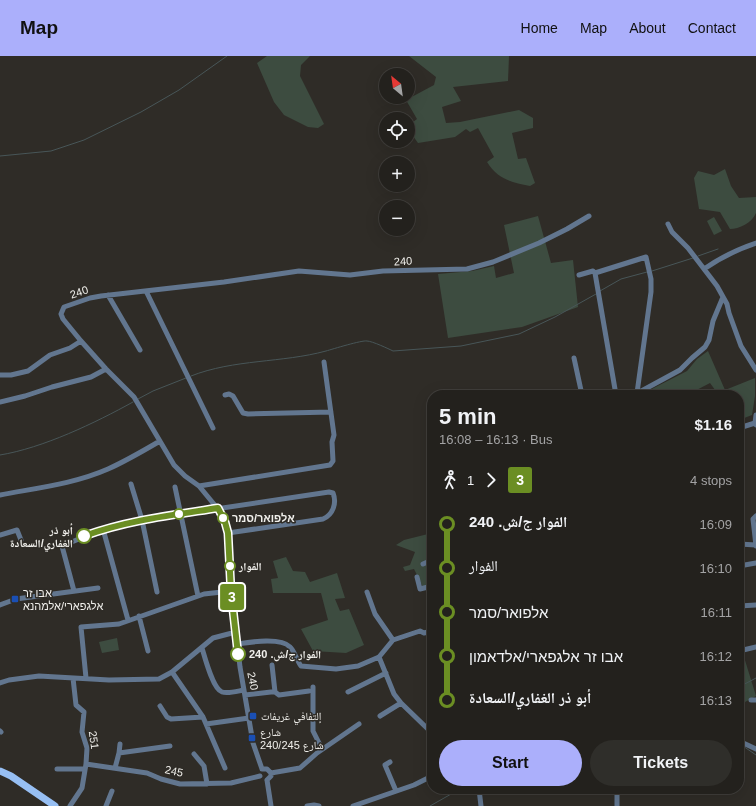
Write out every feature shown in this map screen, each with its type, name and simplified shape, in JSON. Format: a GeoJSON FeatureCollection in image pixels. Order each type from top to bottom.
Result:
{"type":"FeatureCollection","features":[{"type":"Feature","properties":{"kind":"main road"},"geometry":{"type":"LineString","coordinates":[[0,771],[11,776],[54,806]]}},
{"type":"Feature","properties":{"kind":"street","name":"240"},"geometry":{"type":"LineString","coordinates":[[262,769],[253,743],[240,667],[231,592],[228,533],[225,522],[218,508],[199,486],[174,465],[134,397],[81,342],[63,319],[61,314],[62,309],[90,298],[108,295],[224,282],[299,271],[350,275],[383,271],[467,268],[493,262],[522,250],[567,229],[589,216]]}},
{"type":"Feature","properties":{"kind":"street"},"geometry":{"type":"LineString","coordinates":[[668,224],[672,232],[688,248],[717,286],[726,304],[741,346],[756,370]]}},
{"type":"Feature","properties":{"kind":"street"},"geometry":{"type":"LineString","coordinates":[[704,269],[726,256],[756,243]]}},
{"type":"Feature","properties":{"kind":"street"},"geometry":{"type":"LineString","coordinates":[[579,275],[593,271],[596,273],[646,257],[651,279],[651,292],[637,390]]}},
{"type":"Feature","properties":{"kind":"street"},"geometry":{"type":"LineString","coordinates":[[596,273],[615,390]]}},
{"type":"Feature","properties":{"kind":"street"},"geometry":{"type":"LineString","coordinates":[[146,291],[213,428]]}},
{"type":"Feature","properties":{"kind":"street"},"geometry":{"type":"LineString","coordinates":[[108,295],[140,350]]}},
{"type":"Feature","properties":{"kind":"street"},"geometry":{"type":"LineString","coordinates":[[643,390],[680,370],[705,347],[709,340],[713,321],[723,297]]}},
{"type":"Feature","properties":{"kind":"street"},"geometry":{"type":"LineString","coordinates":[[0,375],[11,375],[28,371],[50,355],[70,348],[81,342]]}},
{"type":"Feature","properties":{"kind":"street"},"geometry":{"type":"LineString","coordinates":[[574,358],[581,390]]}},
{"type":"Feature","properties":{"kind":"street"},"geometry":{"type":"LineString","coordinates":[[199,486],[330,464],[333,461],[332,442],[334,435],[324,362]]}},
{"type":"Feature","properties":{"kind":"street"},"geometry":{"type":"LineString","coordinates":[[0,402],[91,377],[106,369]]}},
{"type":"Feature","properties":{"kind":"street"},"geometry":{"type":"LineString","coordinates":[[225,394],[232,396],[243,413],[248,414],[331,412]]}},
{"type":"Feature","properties":{"kind":"street"},"geometry":{"type":"LineString","coordinates":[[744,427],[755,424],[756,415]]}},
{"type":"Feature","properties":{"kind":"street"},"geometry":{"type":"LineString","coordinates":[[0,495],[90,475],[107,469],[160,441]]}},
{"type":"Feature","properties":{"kind":"street"},"geometry":{"type":"LineString","coordinates":[[131,484],[142,520],[157,592]]}},
{"type":"Feature","properties":{"kind":"street"},"geometry":{"type":"LineString","coordinates":[[175,487],[198,596]]}},
{"type":"Feature","properties":{"kind":"street"},"geometry":{"type":"LineString","coordinates":[[74,592],[62,546],[104,529],[142,520],[218,508],[329,492],[333,493],[332,511],[329,516],[323,519],[228,533]]}},
{"type":"Feature","properties":{"kind":"street"},"geometry":{"type":"LineString","coordinates":[[744,545],[756,546],[753,519],[756,516]]}},
{"type":"Feature","properties":{"kind":"street"},"geometry":{"type":"LineString","coordinates":[[104,529],[128,620]]}},
{"type":"Feature","properties":{"kind":"street"},"geometry":{"type":"LineString","coordinates":[[0,535],[17,530],[21,540]]}},
{"type":"Feature","properties":{"kind":"street"},"geometry":{"type":"LineString","coordinates":[[423,564],[427,562]]}},
{"type":"Feature","properties":{"kind":"street"},"geometry":{"type":"LineString","coordinates":[[744,565],[756,563]]}},
{"type":"Feature","properties":{"kind":"street"},"geometry":{"type":"LineString","coordinates":[[417,577],[420,589],[427,587]]}},
{"type":"Feature","properties":{"kind":"street"},"geometry":{"type":"LineString","coordinates":[[0,605],[16,599],[98,588]]}},
{"type":"Feature","properties":{"kind":"street"},"geometry":{"type":"LineString","coordinates":[[86,678],[81,627],[119,624],[198,596],[231,592]]}},
{"type":"Feature","properties":{"kind":"street"},"geometry":{"type":"LineString","coordinates":[[367,592],[375,614],[393,640]]}},
{"type":"Feature","properties":{"kind":"street"},"geometry":{"type":"LineString","coordinates":[[744,605],[756,604]]}},
{"type":"Feature","properties":{"kind":"street"},"geometry":{"type":"LineString","coordinates":[[139,616],[148,651]]}},
{"type":"Feature","properties":{"kind":"street"},"geometry":{"type":"LineString","coordinates":[[237,644],[250,642],[284,642],[291,648],[301,666],[336,669],[358,666],[379,657],[393,640],[420,631],[424,633],[427,632]]}},
{"type":"Feature","properties":{"kind":"street"},"geometry":{"type":"LineString","coordinates":[[0,683],[9,680],[39,676],[109,680],[159,679],[172,672],[213,638],[236,632]]}},
{"type":"Feature","properties":{"kind":"street"},"geometry":{"type":"LineString","coordinates":[[744,650],[756,647]]}},
{"type":"Feature","properties":{"kind":"street"},"geometry":{"type":"LineString","coordinates":[[202,648],[214,684],[220,691],[245,693],[275,692],[279,695],[311,689],[313,732],[322,749]]}},
{"type":"Feature","properties":{"kind":"street"},"geometry":{"type":"LineString","coordinates":[[379,657],[394,694],[401,703],[427,728]]}},
{"type":"Feature","properties":{"kind":"street"},"geometry":{"type":"LineString","coordinates":[[272,665],[275,692]]}},
{"type":"Feature","properties":{"kind":"street"},"geometry":{"type":"LineString","coordinates":[[172,672],[203,717],[224,768]]}},
{"type":"Feature","properties":{"kind":"street"},"geometry":{"type":"LineString","coordinates":[[348,692],[386,673]]}},
{"type":"Feature","properties":{"kind":"street","name":"251"},"geometry":{"type":"LineString","coordinates":[[70,806],[82,788],[87,748],[82,732],[84,712],[76,705],[73,678]]}},
{"type":"Feature","properties":{"kind":"street"},"geometry":{"type":"LineString","coordinates":[[380,716],[401,703]]}},
{"type":"Feature","properties":{"kind":"street"},"geometry":{"type":"LineString","coordinates":[[160,706],[167,717],[171,719],[203,717]]}},
{"type":"Feature","properties":{"kind":"street"},"geometry":{"type":"LineString","coordinates":[[206,724],[249,718]]}},
{"type":"Feature","properties":{"kind":"street"},"geometry":{"type":"LineString","coordinates":[[271,773],[300,768],[322,749],[358,724]]}},
{"type":"Feature","properties":{"kind":"street"},"geometry":{"type":"LineString","coordinates":[[744,743],[756,749]]}},
{"type":"Feature","properties":{"kind":"street"},"geometry":{"type":"LineString","coordinates":[[115,768],[120,744]]}},
{"type":"Feature","properties":{"kind":"street"},"geometry":{"type":"LineString","coordinates":[[119,753],[170,746]]}},
{"type":"Feature","properties":{"kind":"street"},"geometry":{"type":"LineString","coordinates":[[194,754],[204,766],[207,784]]}},
{"type":"Feature","properties":{"kind":"street"},"geometry":{"type":"LineString","coordinates":[[390,762],[385,765],[396,791]]}},
{"type":"Feature","properties":{"kind":"street","name":"245"},"geometry":{"type":"LineString","coordinates":[[58,769],[85,766],[115,768],[147,773],[161,779],[180,784],[231,783],[260,776]]}},
{"type":"Feature","properties":{"kind":"street"},"geometry":{"type":"LineString","coordinates":[[268,780],[262,780],[260,776],[262,769],[267,769],[271,773]]}},
{"type":"Feature","properties":{"kind":"street"},"geometry":{"type":"LineString","coordinates":[[271,773],[268,780],[271,806]]}},
{"type":"Feature","properties":{"kind":"street"},"geometry":{"type":"LineString","coordinates":[[353,806],[427,778]]}},
{"type":"Feature","properties":{"kind":"street"},"geometry":{"type":"LineString","coordinates":[[106,806],[112,791]]}},
{"type":"Feature","properties":{"kind":"street"},"geometry":{"type":"LineString","coordinates":[[480,794],[481,806]]}},
{"type":"Feature","properties":{"kind":"street"},"geometry":{"type":"LineString","coordinates":[[617,794],[617,806]]}},
{"type":"Feature","properties":{"kind":"street"},"geometry":{"type":"LineString","coordinates":[[307,806],[319,806]]}},
{"type":"Feature","properties":{"kind":"green space"},"geometry":{"type":"Polygon","coordinates":[[[267,56],[310,56],[301,65],[300,76],[324,124],[318,128],[308,127],[284,115],[274,102],[257,63],[267,56]]]}},
{"type":"Feature","properties":{"kind":"green space"},"geometry":{"type":"Polygon","coordinates":[[[409,56],[509,56],[508,81],[453,87],[461,101],[442,107],[446,123],[460,122],[519,110],[533,118],[533,128],[512,133],[518,159],[526,158],[535,183],[530,186],[516,183],[500,176],[491,168],[487,162],[494,157],[478,128],[470,132],[466,129],[455,137],[418,143],[415,139],[415,121],[417,119],[415,112],[413,112],[408,104],[415,104],[415,95],[434,85],[436,77],[409,56]]]}},
{"type":"Feature","properties":{"kind":"green space"},"geometry":{"type":"Polygon","coordinates":[[[725,169],[731,186],[739,198],[756,197],[756,213],[752,220],[741,227],[734,229],[730,229],[720,212],[699,209],[694,178],[698,171],[714,175],[725,169]]]}},
{"type":"Feature","properties":{"kind":"green space"},"geometry":{"type":"Polygon","coordinates":[[[538,216],[551,263],[573,260],[578,307],[522,327],[448,338],[438,274],[472,271],[494,266],[496,278],[514,273],[504,225],[538,216]]]}},
{"type":"Feature","properties":{"kind":"green space"},"geometry":{"type":"Polygon","coordinates":[[[714,217],[722,231],[714,235],[707,221],[714,217]]]}},
{"type":"Feature","properties":{"kind":"green space"},"geometry":{"type":"Polygon","coordinates":[[[708,351],[725,390],[715,390],[710,383],[697,390],[650,390],[687,371],[697,359],[708,351]]]}},
{"type":"Feature","properties":{"kind":"green space"},"geometry":{"type":"Polygon","coordinates":[[[755,378],[755,396],[752,415],[744,418],[744,390],[725,390],[755,378]]]}},
{"type":"Feature","properties":{"kind":"green space"},"geometry":{"type":"Polygon","coordinates":[[[427,534],[427,586],[423,587],[414,569],[405,571],[403,567],[410,565],[415,552],[396,545],[404,540],[427,534]]]}},
{"type":"Feature","properties":{"kind":"green space"},"geometry":{"type":"Polygon","coordinates":[[[286,557],[293,571],[305,572],[310,582],[337,573],[345,598],[335,599],[340,611],[349,609],[364,645],[346,653],[313,651],[301,629],[328,620],[321,593],[273,593],[271,579],[278,578],[273,561],[286,557]]]}},
{"type":"Feature","properties":{"kind":"green space"},"geometry":{"type":"Polygon","coordinates":[[[117,638],[119,650],[102,653],[99,642],[117,638]]]}},
{"type":"Feature","properties":{"kind":"green space"},"geometry":{"type":"Polygon","coordinates":[[[744,657],[756,696],[745,702],[744,705],[744,657]]]}},
{"type":"Feature","properties":{"kind":"waterway"},"geometry":{"type":"LineString","coordinates":[[0,156],[51,151],[84,140],[141,112],[179,90],[227,56]]}},
{"type":"Feature","properties":{"kind":"waterway"},"geometry":{"type":"LineString","coordinates":[[698,256],[718,249]]}},
{"type":"Feature","properties":{"kind":"waterway"},"geometry":{"type":"LineString","coordinates":[[652,271],[693,258]]}},
{"type":"Feature","properties":{"kind":"waterway"},"geometry":{"type":"LineString","coordinates":[[600,291],[621,279],[647,272]]}},
{"type":"Feature","properties":{"kind":"waterway"},"geometry":{"type":"LineString","coordinates":[[191,376],[224,367],[309,355],[364,341],[373,342],[393,351],[461,346],[519,334],[555,317],[596,294]]}},
{"type":"Feature","properties":{"kind":"waterway"},"geometry":{"type":"LineString","coordinates":[[138,399],[153,391],[186,378]]}},
{"type":"Feature","properties":{"kind":"waterway"},"geometry":{"type":"LineString","coordinates":[[0,455],[17,452],[51,441],[86,426],[133,402]]}},
{"type":"Feature","properties":{"kind":"waterway"},"geometry":{"type":"LineString","coordinates":[[744,684],[756,678]]}},
{"type":"Feature","properties":{"kind":"waterway"},"geometry":{"type":"LineString","coordinates":[[744,747],[756,755]]}},
{"type":"Feature","properties":{"kind":"waterway"},"geometry":{"type":"LineString","coordinates":[[430,806],[451,794]]}},
{"type":"Feature","properties":{"kind":"bus line","name":"3"},"geometry":{"type":"LineString","coordinates":[[84,536],[104,529],[142,520],[218,508],[225,522],[228,533],[231,592],[238,654]]}},
{"type":"Feature","properties":{"kind":"place","name":"אלפואר/סמר"},"geometry":{"type":"Point","coordinates":[223,518]}},
{"type":"Feature","properties":{"kind":"place","name":"أبو ذر الغفاري/السعادة"},"geometry":{"type":"Point","coordinates":[84,536]}},
{"type":"Feature","properties":{"kind":"place","name":"الفوار"},"geometry":{"type":"Point","coordinates":[230,566]}},
{"type":"Feature","properties":{"kind":"place","name":"אבו זר אלגפארי/אלמהנא"},"geometry":{"type":"Point","coordinates":[15,599]}},
{"type":"Feature","properties":{"kind":"place","name":"الفوار ج/ش. 240"},"geometry":{"type":"Point","coordinates":[238,654]}},
{"type":"Feature","properties":{"kind":"place","name":"إلتفافي غريفات"},"geometry":{"type":"Point","coordinates":[253,716]}},
{"type":"Feature","properties":{"kind":"place","name":"شارع 240/شارع 245"},"geometry":{"type":"Point","coordinates":[252,738]}}]}
